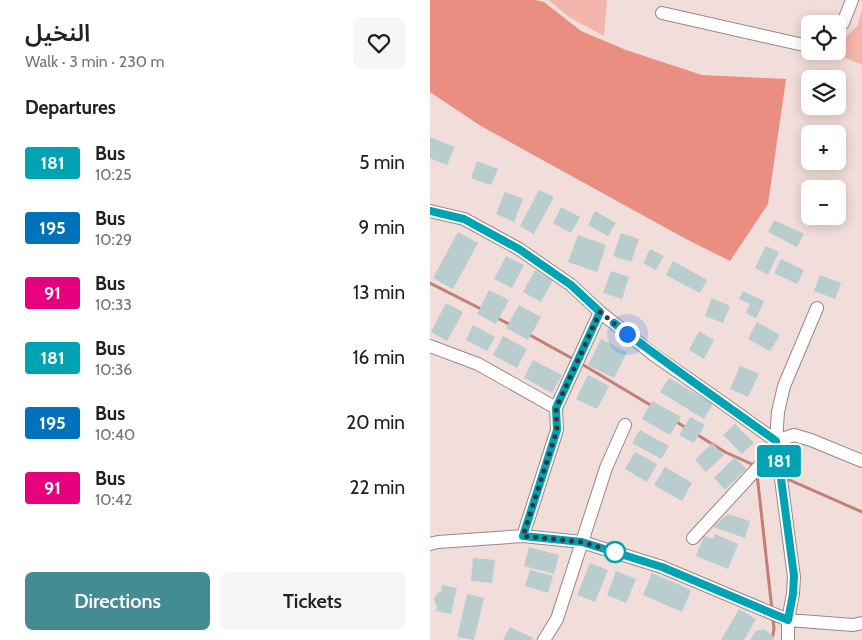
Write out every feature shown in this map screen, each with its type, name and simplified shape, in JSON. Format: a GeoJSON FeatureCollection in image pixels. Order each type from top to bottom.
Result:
{"type":"FeatureCollection","features":[{"type":"Feature","properties":{"kind":"street"},"geometry":{"type":"LineString","coordinates":[[846,15],[852,0]]}},
{"type":"Feature","properties":{"kind":"street"},"geometry":{"type":"LineString","coordinates":[[662,14],[801,44]]}},
{"type":"Feature","properties":{"kind":"street"},"geometry":{"type":"LineString","coordinates":[[430,211],[464,219],[519,249],[571,285],[600,312],[654,355],[776,441]]}},
{"type":"Feature","properties":{"kind":"street"},"geometry":{"type":"LineString","coordinates":[[788,640],[788,620],[794,576],[776,441],[778,412],[784,386],[817,308]]}},
{"type":"Feature","properties":{"kind":"street"},"geometry":{"type":"LineString","coordinates":[[523,536],[557,430],[556,408],[600,312]]}},
{"type":"Feature","properties":{"kind":"street"},"geometry":{"type":"LineString","coordinates":[[430,346],[478,364],[556,408]]}},
{"type":"Feature","properties":{"kind":"street"},"geometry":{"type":"LineString","coordinates":[[544,640],[557,618],[606,468],[625,425]]}},
{"type":"Feature","properties":{"kind":"street"},"geometry":{"type":"LineString","coordinates":[[693,538],[764,460],[776,441],[794,435],[862,461]]}},
{"type":"Feature","properties":{"kind":"street"},"geometry":{"type":"LineString","coordinates":[[430,544],[523,536],[582,542],[662,567],[788,620],[853,625],[862,623]]}},
{"type":"Feature","properties":{"kind":"shaded area"},"geometry":{"type":"Polygon","coordinates":[[[430,0],[535,0],[544,2],[581,31],[626,50],[702,75],[786,79],[768,204],[730,261],[686,239],[481,126],[430,92],[430,0]]]}},
{"type":"Feature","properties":{"kind":"shaded area"},"geometry":{"type":"Polygon","coordinates":[[[549,0],[607,0],[604,36],[569,17],[549,0]]]}},
{"type":"Feature","properties":{"kind":"shaded area"},"geometry":{"type":"Polygon","coordinates":[[[862,10],[862,65],[846,58],[846,37],[858,25],[862,10]]]}},
{"type":"Feature","properties":{"kind":"building"},"geometry":{"type":"Polygon","coordinates":[[[430,137],[455,147],[447,165],[430,158],[430,137]]]}},
{"type":"Feature","properties":{"kind":"building"},"geometry":{"type":"Polygon","coordinates":[[[477,161],[498,169],[491,185],[471,178],[477,161]]]}},
{"type":"Feature","properties":{"kind":"building"},"geometry":{"type":"Polygon","coordinates":[[[539,190],[554,197],[534,234],[520,226],[539,190]]]}},
{"type":"Feature","properties":{"kind":"building"},"geometry":{"type":"Polygon","coordinates":[[[505,192],[523,199],[514,222],[496,214],[505,192]]]}},
{"type":"Feature","properties":{"kind":"building"},"geometry":{"type":"Polygon","coordinates":[[[561,207],[580,217],[571,233],[553,223],[561,207]]]}},
{"type":"Feature","properties":{"kind":"building"},"geometry":{"type":"Polygon","coordinates":[[[595,211],[616,223],[608,236],[588,225],[595,211]]]}},
{"type":"Feature","properties":{"kind":"building"},"geometry":{"type":"Polygon","coordinates":[[[774,220],[804,234],[797,247],[768,232],[774,220]]]}},
{"type":"Feature","properties":{"kind":"building"},"geometry":{"type":"Polygon","coordinates":[[[458,232],[478,243],[453,289],[433,278],[458,232]]]}},
{"type":"Feature","properties":{"kind":"building"},"geometry":{"type":"Polygon","coordinates":[[[621,233],[639,239],[631,262],[613,256],[621,233]]]}},
{"type":"Feature","properties":{"kind":"building"},"geometry":{"type":"Polygon","coordinates":[[[578,235],[606,245],[597,272],[568,262],[578,235]]]}},
{"type":"Feature","properties":{"kind":"building"},"geometry":{"type":"Polygon","coordinates":[[[766,246],[779,252],[768,275],[755,268],[766,246]]]}},
{"type":"Feature","properties":{"kind":"building"},"geometry":{"type":"Polygon","coordinates":[[[650,249],[664,256],[656,270],[643,263],[650,249]]]}},
{"type":"Feature","properties":{"kind":"building"},"geometry":{"type":"Polygon","coordinates":[[[506,256],[524,265],[512,288],[494,279],[506,256]]]}},
{"type":"Feature","properties":{"kind":"building"},"geometry":{"type":"Polygon","coordinates":[[[781,259],[804,270],[797,284],[774,273],[781,259]]]}},
{"type":"Feature","properties":{"kind":"building"},"geometry":{"type":"Polygon","coordinates":[[[673,261],[707,280],[700,293],[666,275],[673,261]]]}},
{"type":"Feature","properties":{"kind":"building"},"geometry":{"type":"Polygon","coordinates":[[[535,270],[553,280],[541,302],[523,292],[535,270]]]}},
{"type":"Feature","properties":{"kind":"building"},"geometry":{"type":"Polygon","coordinates":[[[611,271],[629,277],[622,299],[603,293],[611,271]]]}},
{"type":"Feature","properties":{"kind":"building"},"geometry":{"type":"Polygon","coordinates":[[[820,275],[841,283],[835,299],[814,291],[820,275]]]}},
{"type":"Feature","properties":{"kind":"building"},"geometry":{"type":"Polygon","coordinates":[[[489,290],[509,300],[496,324],[477,314],[489,290]]]}},
{"type":"Feature","properties":{"kind":"building"},"geometry":{"type":"Polygon","coordinates":[[[743,291],[764,301],[756,318],[746,313],[750,304],[739,299],[743,291]]]}},
{"type":"Feature","properties":{"kind":"building"},"geometry":{"type":"Polygon","coordinates":[[[712,298],[730,306],[723,323],[705,316],[712,298]]]}},
{"type":"Feature","properties":{"kind":"building"},"geometry":{"type":"Polygon","coordinates":[[[446,303],[463,312],[447,341],[431,332],[446,303]]]}},
{"type":"Feature","properties":{"kind":"building"},"geometry":{"type":"Polygon","coordinates":[[[519,305],[541,317],[528,340],[506,328],[519,305]]]}},
{"type":"Feature","properties":{"kind":"building"},"geometry":{"type":"Polygon","coordinates":[[[757,322],[780,335],[770,351],[748,339],[757,322]]]}},
{"type":"Feature","properties":{"kind":"building"},"geometry":{"type":"Polygon","coordinates":[[[473,325],[495,337],[487,351],[466,340],[473,325]]]}},
{"type":"Feature","properties":{"kind":"building"},"geometry":{"type":"Polygon","coordinates":[[[699,331],[714,340],[704,359],[689,350],[699,331]]]}},
{"type":"Feature","properties":{"kind":"building"},"geometry":{"type":"Polygon","coordinates":[[[503,336],[527,349],[517,368],[493,355],[503,336]]]}},
{"type":"Feature","properties":{"kind":"building"},"geometry":{"type":"Polygon","coordinates":[[[601,339],[627,352],[614,378],[588,365],[601,339]]]}},
{"type":"Feature","properties":{"kind":"building"},"geometry":{"type":"Polygon","coordinates":[[[533,360],[562,375],[552,393],[524,378],[533,360]]]}},
{"type":"Feature","properties":{"kind":"building"},"geometry":{"type":"Polygon","coordinates":[[[740,366],[759,374],[748,397],[730,389],[740,366]]]}},
{"type":"Feature","properties":{"kind":"building"},"geometry":{"type":"Polygon","coordinates":[[[588,375],[609,386],[597,409],[576,399],[588,375]]]}},
{"type":"Feature","properties":{"kind":"building"},"geometry":{"type":"Polygon","coordinates":[[[669,378],[713,404],[704,419],[660,392],[669,378]]]}},
{"type":"Feature","properties":{"kind":"building"},"geometry":{"type":"Polygon","coordinates":[[[652,401],[681,417],[670,435],[642,419],[652,401]]]}},
{"type":"Feature","properties":{"kind":"building"},"geometry":{"type":"Polygon","coordinates":[[[690,417],[705,425],[694,443],[679,435],[690,417]]]}},
{"type":"Feature","properties":{"kind":"building"},"geometry":{"type":"Polygon","coordinates":[[[735,424],[754,443],[742,454],[723,435],[735,424]]]}},
{"type":"Feature","properties":{"kind":"building"},"geometry":{"type":"Polygon","coordinates":[[[640,430],[669,446],[661,459],[632,443],[640,430]]]}},
{"type":"Feature","properties":{"kind":"building"},"geometry":{"type":"Polygon","coordinates":[[[712,443],[724,455],[706,472],[695,460],[712,443]]]}},
{"type":"Feature","properties":{"kind":"building"},"geometry":{"type":"Polygon","coordinates":[[[635,452],[657,464],[647,482],[625,469],[635,452]]]}},
{"type":"Feature","properties":{"kind":"building"},"geometry":{"type":"Polygon","coordinates":[[[735,457],[746,469],[725,490],[714,478],[735,457]]]}},
{"type":"Feature","properties":{"kind":"building"},"geometry":{"type":"Polygon","coordinates":[[[665,467],[692,483],[682,501],[654,485],[665,467]]]}},
{"type":"Feature","properties":{"kind":"building"},"geometry":{"type":"Polygon","coordinates":[[[728,514],[750,521],[745,538],[713,527],[728,514]]]}},
{"type":"Feature","properties":{"kind":"building"},"geometry":{"type":"Polygon","coordinates":[[[715,534],[738,544],[728,569],[696,556],[704,536],[713,539],[715,534]]]}},
{"type":"Feature","properties":{"kind":"building"},"geometry":{"type":"Polygon","coordinates":[[[529,547],[559,555],[554,574],[524,566],[529,547]]]}},
{"type":"Feature","properties":{"kind":"building"},"geometry":{"type":"Polygon","coordinates":[[[473,558],[495,560],[492,583],[471,581],[473,558]]]}},
{"type":"Feature","properties":{"kind":"building"},"geometry":{"type":"Polygon","coordinates":[[[590,563],[608,570],[595,602],[577,595],[590,563]]]}},
{"type":"Feature","properties":{"kind":"building"},"geometry":{"type":"Polygon","coordinates":[[[530,570],[553,576],[548,593],[525,586],[530,570]]]}},
{"type":"Feature","properties":{"kind":"building"},"geometry":{"type":"Polygon","coordinates":[[[616,571],[636,579],[626,603],[607,595],[616,571]]]}},
{"type":"Feature","properties":{"kind":"building"},"geometry":{"type":"Polygon","coordinates":[[[652,573],[691,590],[682,612],[643,595],[652,573]]]}},
{"type":"Feature","properties":{"kind":"building"},"geometry":{"type":"Polygon","coordinates":[[[442,585],[457,588],[451,614],[436,611],[437,606],[434,599],[437,593],[441,592],[442,585]]]}},
{"type":"Feature","properties":{"kind":"building"},"geometry":{"type":"Polygon","coordinates":[[[467,594],[484,598],[474,640],[457,637],[467,594]]]}},
{"type":"Feature","properties":{"kind":"building"},"geometry":{"type":"Polygon","coordinates":[[[739,609],[756,619],[744,640],[721,640],[739,609]]]}},
{"type":"Feature","properties":{"kind":"building"},"geometry":{"type":"Polygon","coordinates":[[[510,627],[533,638],[532,640],[503,640],[510,627]]]}},
{"type":"Feature","properties":{"kind":"building"},"geometry":{"type":"Polygon","coordinates":[[[764,629],[774,637],[774,640],[750,640],[756,631],[764,629]]]}},
{"type":"Feature","properties":{"kind":"waterway"},"geometry":{"type":"LineString","coordinates":[[430,283],[483,310]]}},
{"type":"Feature","properties":{"kind":"waterway"},"geometry":{"type":"LineString","coordinates":[[497,318],[511,325]]}},
{"type":"Feature","properties":{"kind":"waterway"},"geometry":{"type":"LineString","coordinates":[[528,334],[575,360]]}},
{"type":"Feature","properties":{"kind":"waterway"},"geometry":{"type":"LineString","coordinates":[[580,363],[652,406]]}},
{"type":"Feature","properties":{"kind":"waterway"},"geometry":{"type":"LineString","coordinates":[[674,420],[686,428]]}},
{"type":"Feature","properties":{"kind":"waterway"},"geometry":{"type":"LineString","coordinates":[[696,434],[725,452],[756,466]]}},
{"type":"Feature","properties":{"kind":"waterway"},"geometry":{"type":"LineString","coordinates":[[762,468],[777,475]]}},
{"type":"Feature","properties":{"kind":"waterway"},"geometry":{"type":"LineString","coordinates":[[757,474],[772,610]]}},
{"type":"Feature","properties":{"kind":"waterway"},"geometry":{"type":"LineString","coordinates":[[785,478],[862,512]]}},
{"type":"Feature","properties":{"kind":"waterway"},"geometry":{"type":"LineString","coordinates":[[772,640],[773,618]]}},
{"type":"Feature","properties":{"kind":"bus line","name":"181"},"geometry":{"type":"LineString","coordinates":[[430,211],[464,219],[519,249],[571,285],[600,312],[556,408],[557,430],[523,536],[582,542],[662,567],[788,620],[794,576],[776,441],[654,355],[614,323]]}},
{"type":"Feature","properties":{"kind":"route"},"geometry":{"type":"LineString","coordinates":[[615,552],[582,542],[523,536],[557,430],[556,408],[600,312],[627,334]]}}]}
